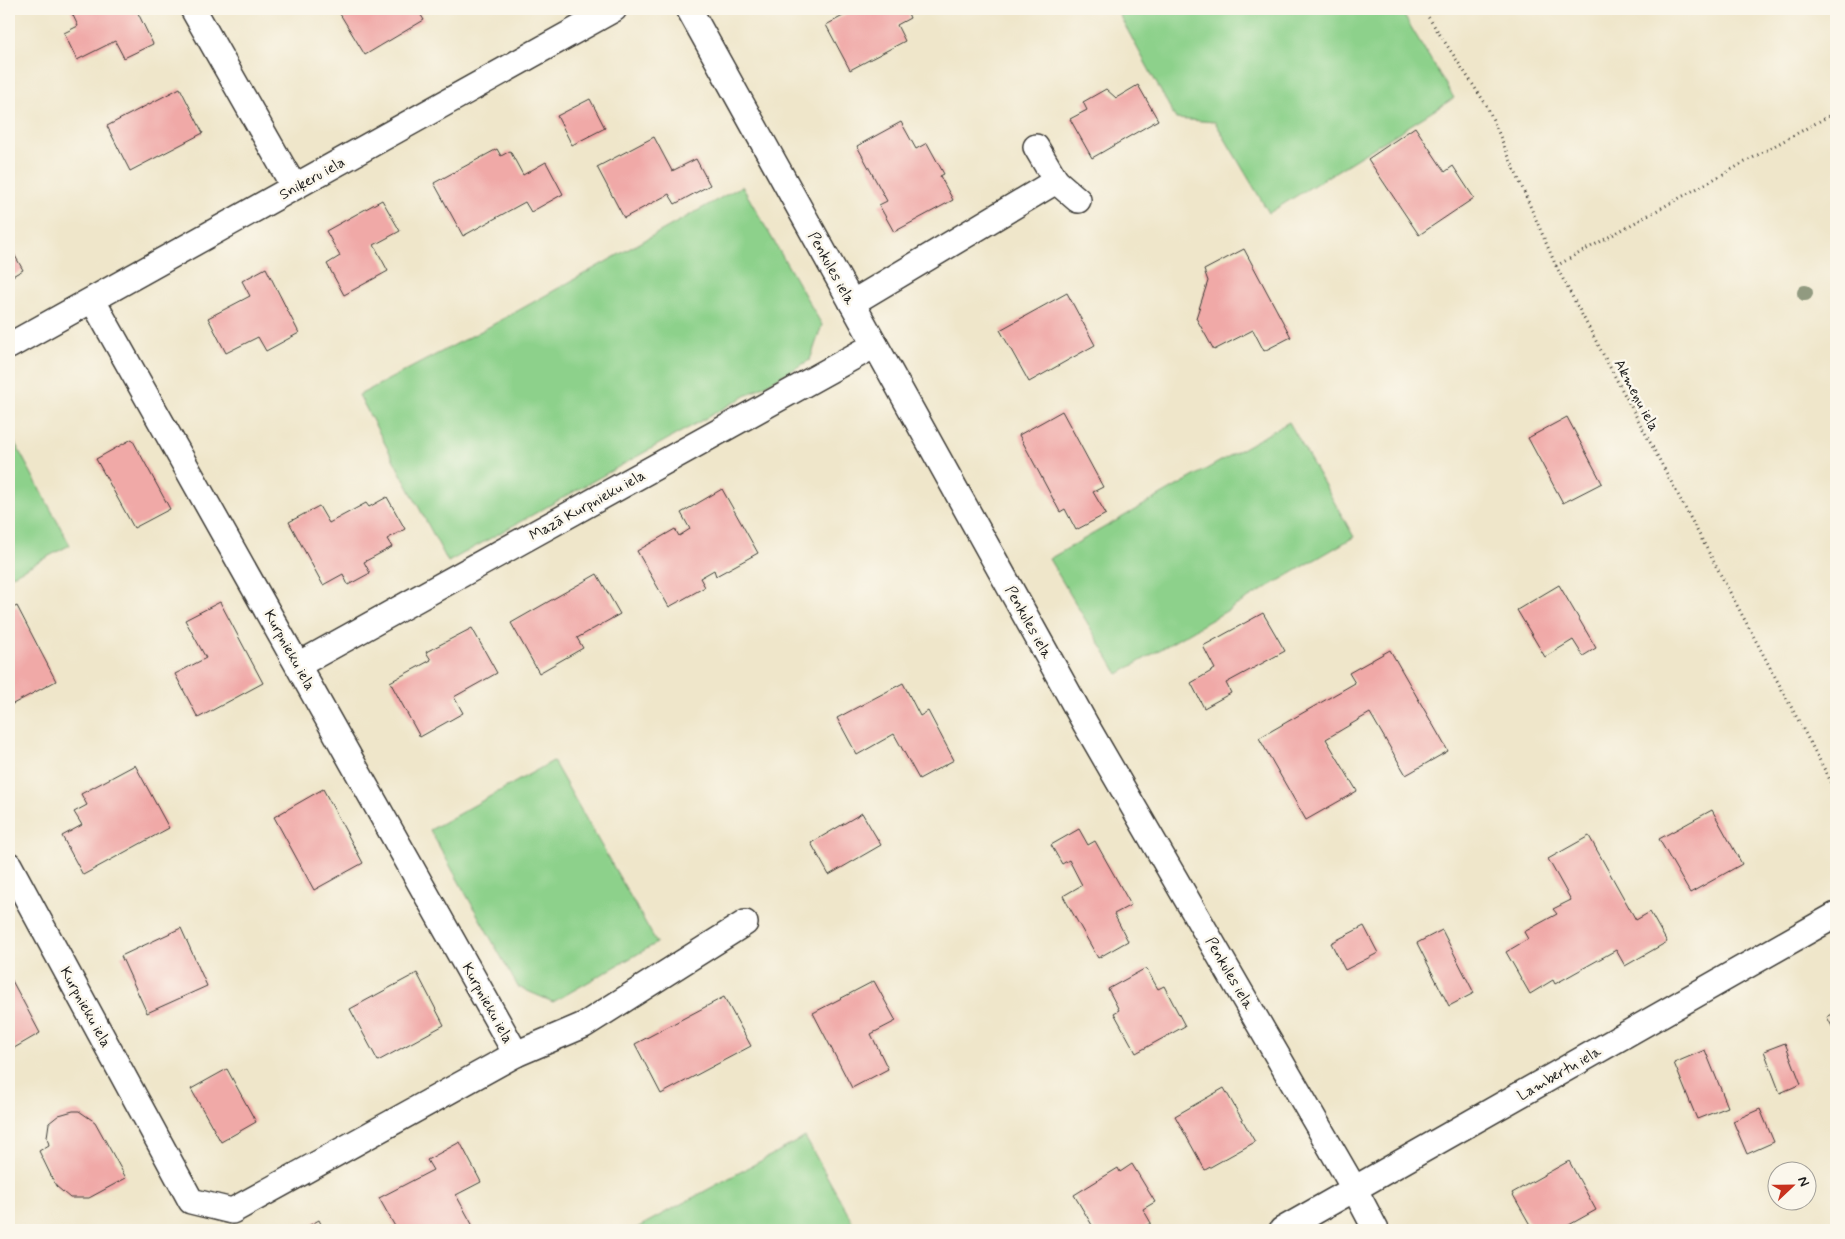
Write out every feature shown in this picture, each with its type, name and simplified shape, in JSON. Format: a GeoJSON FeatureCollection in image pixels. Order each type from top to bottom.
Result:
{"type":"FeatureCollection","features":[{"type":"Feature","properties":{"kind":"street"},"geometry":{"type":"LineString","coordinates":[[193,9],[294,187]]}},
{"type":"Feature","properties":{"kind":"street","name":"Sniķeru iela"},"geometry":{"type":"LineString","coordinates":[[9,346],[614,9]]}},
{"type":"Feature","properties":{"kind":"street","name":"Penkules iela"},"geometry":{"type":"LineString","coordinates":[[689,9],[1086,725],[1376,1230]]}},
{"type":"Feature","properties":{"kind":"street"},"geometry":{"type":"LineString","coordinates":[[1036,147],[1056,181],[1078,200]]}},
{"type":"Feature","properties":{"kind":"street"},"geometry":{"type":"LineString","coordinates":[[852,303],[1056,181]]}},
{"type":"Feature","properties":{"kind":"street","name":"Kurpnieku iela"},"geometry":{"type":"LineString","coordinates":[[9,865],[191,1201],[232,1211],[516,1054],[93,300]]}},
{"type":"Feature","properties":{"kind":"street","name":"Mazā Kurpnieku iela"},"geometry":{"type":"LineString","coordinates":[[298,665],[875,345]]}},
{"type":"Feature","properties":{"kind":"street","name":"Lambertu iela"},"geometry":{"type":"LineString","coordinates":[[1282,1230],[1836,915]]}},
{"type":"Feature","properties":{"kind":"street"},"geometry":{"type":"LineString","coordinates":[[516,1054],[584,1025],[745,923]]}},
{"type":"Feature","properties":{"kind":"path","name":"Akmeņu iela"},"geometry":{"type":"LineString","coordinates":[[1422,9],[1487,106],[1556,266],[1836,791]]}},
{"type":"Feature","properties":{"kind":"path"},"geometry":{"type":"LineString","coordinates":[[1556,266],[1836,112]]}},
{"type":"Feature","properties":{"kind":"green space"},"geometry":{"type":"Polygon","coordinates":[[[1116,9],[1400,9],[1454,98],[1269,213],[1215,122],[1176,119],[1116,9]]]}},
{"type":"Feature","properties":{"kind":"green space"},"geometry":{"type":"Polygon","coordinates":[[[742,186],[822,325],[810,360],[448,562],[359,395],[485,329],[742,186]]]}},
{"type":"Feature","properties":{"kind":"green space"},"geometry":{"type":"Polygon","coordinates":[[[1289,422],[1354,537],[1118,674],[1049,559],[1289,422]]]}},
{"type":"Feature","properties":{"kind":"green space"},"geometry":{"type":"Polygon","coordinates":[[[9,432],[70,545],[9,577],[9,432]]]}},
{"type":"Feature","properties":{"kind":"green space"},"geometry":{"type":"Polygon","coordinates":[[[553,761],[657,943],[553,1002],[518,987],[430,830],[553,761]]]}},
{"type":"Feature","properties":{"kind":"green space"},"geometry":{"type":"Polygon","coordinates":[[[805,1137],[857,1230],[633,1230],[805,1137]]]}},
{"type":"Feature","properties":{"kind":"building"},"geometry":{"type":"Polygon","coordinates":[[[70,9],[136,9],[153,44],[124,58],[115,41],[77,60],[64,33],[78,26],[70,9]]]}},
{"type":"Feature","properties":{"kind":"building"},"geometry":{"type":"Polygon","coordinates":[[[337,9],[417,9],[424,20],[365,55],[337,9]]]}},
{"type":"Feature","properties":{"kind":"building"},"geometry":{"type":"Polygon","coordinates":[[[856,9],[906,9],[910,18],[897,25],[905,41],[850,70],[826,25],[856,9]]]}},
{"type":"Feature","properties":{"kind":"building"},"geometry":{"type":"Polygon","coordinates":[[[1138,85],[1158,120],[1092,158],[1070,119],[1087,110],[1083,102],[1106,89],[1116,98],[1138,85]]]}},
{"type":"Feature","properties":{"kind":"building"},"geometry":{"type":"Polygon","coordinates":[[[180,88],[203,133],[130,171],[107,126],[180,88]]]}},
{"type":"Feature","properties":{"kind":"building"},"geometry":{"type":"Polygon","coordinates":[[[590,99],[605,128],[572,145],[557,116],[590,99]]]}},
{"type":"Feature","properties":{"kind":"building"},"geometry":{"type":"Polygon","coordinates":[[[901,122],[916,149],[927,143],[944,174],[940,176],[953,200],[894,232],[879,205],[887,201],[857,146],[901,122]]]}},
{"type":"Feature","properties":{"kind":"building"},"geometry":{"type":"Polygon","coordinates":[[[1415,127],[1445,172],[1453,166],[1474,198],[1419,235],[1368,159],[1415,127]]]}},
{"type":"Feature","properties":{"kind":"building"},"geometry":{"type":"Polygon","coordinates":[[[654,137],[672,171],[696,159],[710,185],[675,204],[669,194],[624,218],[597,167],[654,137]]]}},
{"type":"Feature","properties":{"kind":"building"},"geometry":{"type":"Polygon","coordinates":[[[497,149],[501,156],[510,151],[523,175],[546,162],[563,194],[531,212],[525,202],[463,236],[434,183],[497,149]]]}},
{"type":"Feature","properties":{"kind":"building"},"geometry":{"type":"Polygon","coordinates":[[[382,200],[400,231],[374,245],[388,271],[344,295],[327,264],[340,256],[326,231],[382,200]]]}},
{"type":"Feature","properties":{"kind":"building"},"geometry":{"type":"Polygon","coordinates":[[[9,245],[23,270],[9,278],[9,245]]]}},
{"type":"Feature","properties":{"kind":"building"},"geometry":{"type":"Polygon","coordinates":[[[1244,249],[1291,337],[1264,351],[1253,330],[1214,350],[1196,318],[1208,281],[1204,270],[1244,249]]]}},
{"type":"Feature","properties":{"kind":"building"},"geometry":{"type":"Polygon","coordinates":[[[266,268],[299,333],[266,351],[258,337],[226,353],[208,318],[250,296],[242,281],[266,268]]]}},
{"type":"Feature","properties":{"kind":"building"},"geometry":{"type":"Polygon","coordinates":[[[1067,293],[1095,345],[1029,382],[1000,330],[1067,293]]]}},
{"type":"Feature","properties":{"kind":"building"},"geometry":{"type":"Polygon","coordinates":[[[1062,411],[1103,487],[1093,492],[1106,514],[1076,530],[1065,509],[1060,512],[1019,435],[1062,411]]]}},
{"type":"Feature","properties":{"kind":"building"},"geometry":{"type":"Polygon","coordinates":[[[1567,417],[1602,483],[1563,503],[1528,438],[1567,417]]]}},
{"type":"Feature","properties":{"kind":"building"},"geometry":{"type":"Polygon","coordinates":[[[132,439],[170,509],[134,528],[96,459],[132,439]]]}},
{"type":"Feature","properties":{"kind":"building"},"geometry":{"type":"Polygon","coordinates":[[[722,489],[758,553],[716,576],[714,570],[700,578],[705,587],[669,607],[637,551],[675,529],[679,536],[690,529],[681,513],[722,489]]]}},
{"type":"Feature","properties":{"kind":"building"},"geometry":{"type":"Polygon","coordinates":[[[387,497],[405,529],[387,539],[392,547],[364,562],[370,573],[348,585],[343,574],[323,585],[289,522],[319,506],[329,523],[366,503],[369,507],[387,497]]]}},
{"type":"Feature","properties":{"kind":"building"},"geometry":{"type":"Polygon","coordinates":[[[597,574],[620,614],[577,638],[583,648],[539,673],[511,623],[597,574]]]}},
{"type":"Feature","properties":{"kind":"building"},"geometry":{"type":"Polygon","coordinates":[[[1559,585],[1596,648],[1583,656],[1573,640],[1545,657],[1517,610],[1559,585]]]}},
{"type":"Feature","properties":{"kind":"building"},"geometry":{"type":"Polygon","coordinates":[[[220,602],[263,683],[198,718],[175,674],[206,658],[185,620],[220,602]]]}},
{"type":"Feature","properties":{"kind":"building"},"geometry":{"type":"Polygon","coordinates":[[[17,606],[56,681],[9,706],[9,610],[17,606]]]}},
{"type":"Feature","properties":{"kind":"building"},"geometry":{"type":"Polygon","coordinates":[[[1263,613],[1285,651],[1226,683],[1231,693],[1204,708],[1191,683],[1215,669],[1203,646],[1263,613]]]}},
{"type":"Feature","properties":{"kind":"building"},"geometry":{"type":"Polygon","coordinates":[[[472,628],[497,673],[454,697],[463,713],[420,737],[390,682],[431,660],[426,652],[472,628]]]}},
{"type":"Feature","properties":{"kind":"building"},"geometry":{"type":"Polygon","coordinates":[[[1390,650],[1448,751],[1406,775],[1370,713],[1326,739],[1357,791],[1306,820],[1259,738],[1355,683],[1349,673],[1390,650]]]}},
{"type":"Feature","properties":{"kind":"building"},"geometry":{"type":"Polygon","coordinates":[[[903,683],[920,716],[928,711],[954,760],[919,779],[894,734],[857,755],[837,718],[903,683]]]}},
{"type":"Feature","properties":{"kind":"building"},"geometry":{"type":"Polygon","coordinates":[[[135,765],[169,828],[83,875],[62,836],[82,825],[74,812],[87,805],[81,794],[135,765]]]}},
{"type":"Feature","properties":{"kind":"building"},"geometry":{"type":"Polygon","coordinates":[[[323,789],[363,863],[314,890],[274,817],[323,789]]]}},
{"type":"Feature","properties":{"kind":"building"},"geometry":{"type":"Polygon","coordinates":[[[1712,810],[1742,864],[1690,893],[1659,839],[1712,810]]]}},
{"type":"Feature","properties":{"kind":"building"},"geometry":{"type":"Polygon","coordinates":[[[862,813],[881,845],[829,875],[811,843],[862,813]]]}},
{"type":"Feature","properties":{"kind":"building"},"geometry":{"type":"Polygon","coordinates":[[[1079,829],[1088,845],[1095,841],[1131,905],[1114,914],[1128,941],[1098,958],[1063,896],[1082,885],[1069,860],[1062,864],[1051,845],[1079,829]]]}},
{"type":"Feature","properties":{"kind":"building"},"geometry":{"type":"Polygon","coordinates":[[[1589,836],[1636,920],[1650,912],[1667,942],[1625,966],[1616,950],[1555,984],[1553,980],[1530,994],[1506,952],[1528,939],[1524,932],[1557,914],[1553,909],[1571,900],[1548,859],[1589,836]]]}},
{"type":"Feature","properties":{"kind":"building"},"geometry":{"type":"Polygon","coordinates":[[[1364,926],[1378,953],[1345,970],[1331,943],[1364,926]]]}},
{"type":"Feature","properties":{"kind":"building"},"geometry":{"type":"Polygon","coordinates":[[[181,928],[207,986],[147,1013],[121,956],[181,928]]]}},
{"type":"Feature","properties":{"kind":"building"},"geometry":{"type":"Polygon","coordinates":[[[1442,930],[1474,993],[1449,1006],[1417,943],[1442,930]]]}},
{"type":"Feature","properties":{"kind":"building"},"geometry":{"type":"Polygon","coordinates":[[[1146,968],[1158,989],[1164,986],[1185,1026],[1136,1053],[1114,1013],[1119,1010],[1108,989],[1146,968]]]}},
{"type":"Feature","properties":{"kind":"building"},"geometry":{"type":"Polygon","coordinates":[[[417,973],[444,1025],[378,1061],[350,1009],[417,973]]]}},
{"type":"Feature","properties":{"kind":"building"},"geometry":{"type":"Polygon","coordinates":[[[9,975],[40,1033],[9,1051],[9,975]]]}},
{"type":"Feature","properties":{"kind":"building"},"geometry":{"type":"Polygon","coordinates":[[[874,981],[896,1021],[871,1034],[888,1069],[852,1088],[813,1013],[874,981]]]}},
{"type":"Feature","properties":{"kind":"building"},"geometry":{"type":"Polygon","coordinates":[[[724,997],[751,1046],[661,1094],[635,1044],[724,997]]]}},
{"type":"Feature","properties":{"kind":"building"},"geometry":{"type":"Polygon","coordinates":[[[1836,1012],[1836,1034],[1827,1017],[1836,1012]]]}},
{"type":"Feature","properties":{"kind":"building"},"geometry":{"type":"Polygon","coordinates":[[[1785,1043],[1801,1084],[1780,1093],[1764,1051],[1785,1043]]]}},
{"type":"Feature","properties":{"kind":"building"},"geometry":{"type":"Polygon","coordinates":[[[1705,1050],[1728,1107],[1697,1119],[1674,1063],[1705,1050]]]}},
{"type":"Feature","properties":{"kind":"building"},"geometry":{"type":"Polygon","coordinates":[[[227,1069],[256,1122],[221,1142],[191,1089],[227,1069]]]}},
{"type":"Feature","properties":{"kind":"building"},"geometry":{"type":"Polygon","coordinates":[[[1224,1088],[1255,1142],[1205,1170],[1175,1116],[1224,1088]]]}},
{"type":"Feature","properties":{"kind":"building"},"geometry":{"type":"Polygon","coordinates":[[[1760,1109],[1774,1142],[1747,1154],[1733,1121],[1760,1109]]]}},
{"type":"Feature","properties":{"kind":"building"},"geometry":{"type":"Polygon","coordinates":[[[79,1111],[95,1122],[126,1178],[89,1198],[70,1198],[56,1186],[39,1151],[49,1145],[47,1137],[49,1123],[59,1115],[79,1111]]]}},
{"type":"Feature","properties":{"kind":"building"},"geometry":{"type":"Polygon","coordinates":[[[460,1142],[481,1182],[456,1195],[473,1226],[464,1230],[397,1230],[379,1198],[433,1170],[427,1160],[460,1142]]]}},
{"type":"Feature","properties":{"kind":"building"},"geometry":{"type":"Polygon","coordinates":[[[1569,1161],[1596,1210],[1560,1230],[1533,1230],[1512,1193],[1569,1161]]]}},
{"type":"Feature","properties":{"kind":"building"},"geometry":{"type":"Polygon","coordinates":[[[1132,1164],[1155,1202],[1143,1209],[1151,1223],[1139,1230],[1095,1230],[1074,1195],[1118,1168],[1120,1172],[1132,1164]]]}},
{"type":"Feature","properties":{"kind":"building"},"geometry":{"type":"Polygon","coordinates":[[[319,1220],[324,1230],[301,1230],[319,1220]]]}}]}
